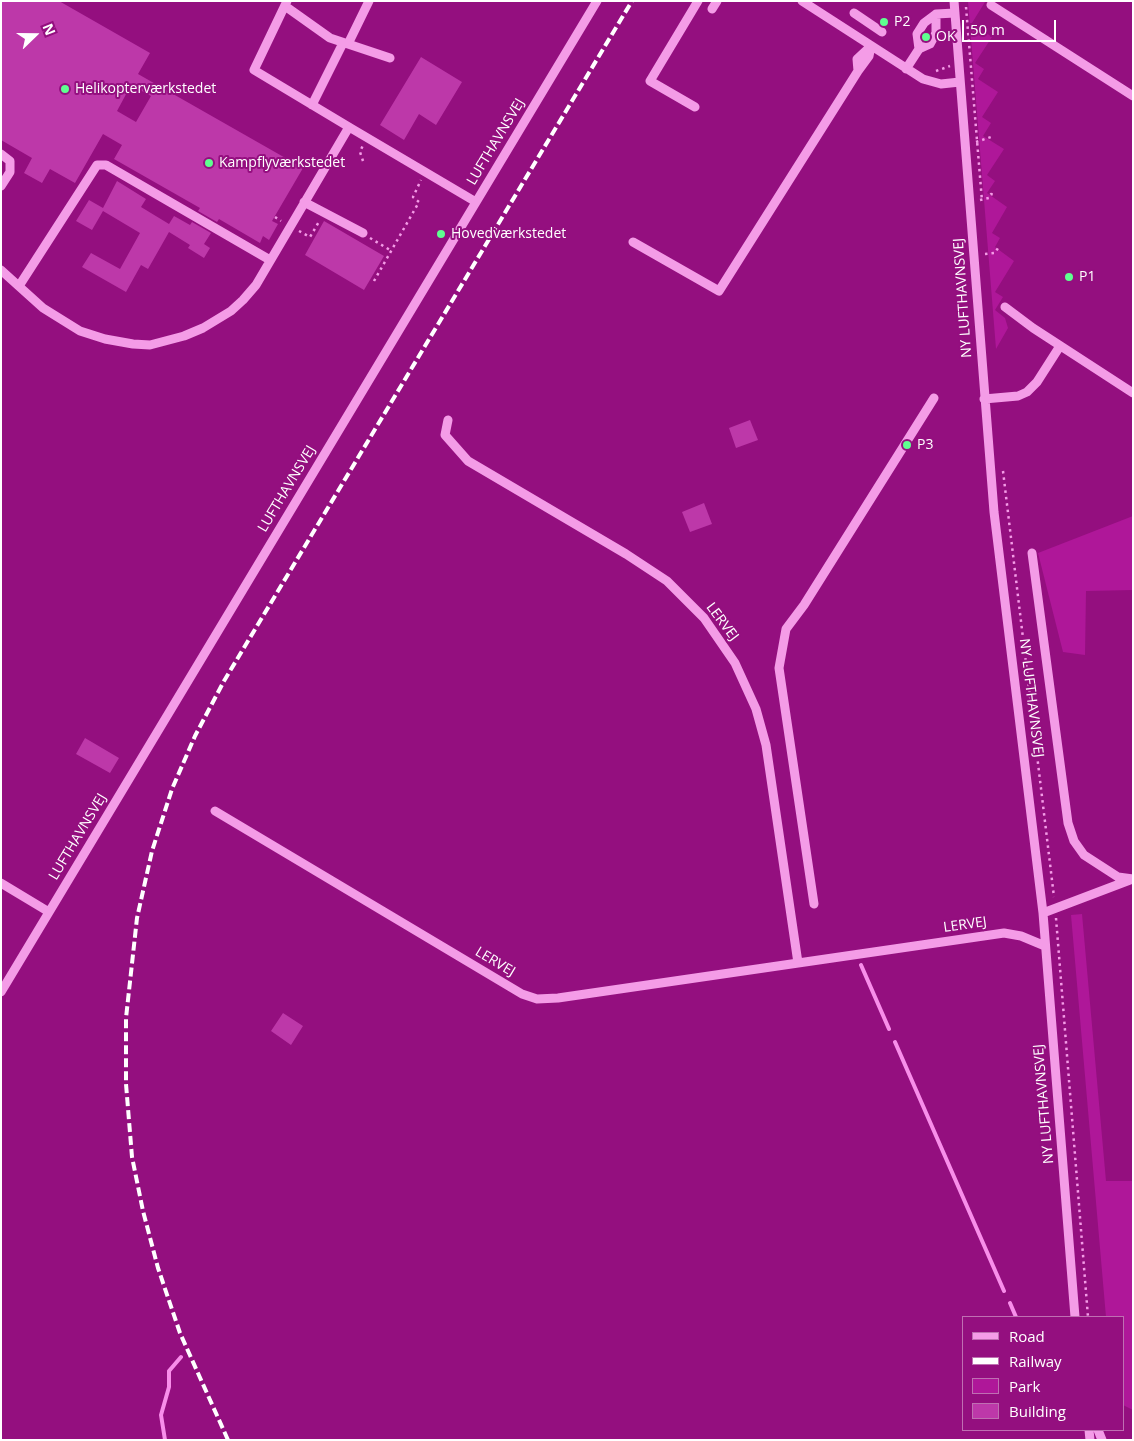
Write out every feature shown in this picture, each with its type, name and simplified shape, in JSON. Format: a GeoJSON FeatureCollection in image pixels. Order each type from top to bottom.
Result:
{"type":"FeatureCollection","features":[{"type":"Feature","properties":{"kind":"street"},"geometry":{"type":"LineString","coordinates":[[312,105],[369,1]]}},
{"type":"Feature","properties":{"kind":"street","name":"LUFTHAVNSVEJ"},"geometry":{"type":"LineString","coordinates":[[1,992],[597,1]]}},
{"type":"Feature","properties":{"kind":"street"},"geometry":{"type":"LineString","coordinates":[[695,108],[650,81],[698,1]]}},
{"type":"Feature","properties":{"kind":"street"},"geometry":{"type":"LineString","coordinates":[[802,1],[906,69],[931,83],[960,82]]}},
{"type":"Feature","properties":{"kind":"street","name":"NY LUFTHAVNSVEJ"},"geometry":{"type":"LineString","coordinates":[[954,1],[994,512],[1043,912],[1074,1316]]}},
{"type":"Feature","properties":{"kind":"street"},"geometry":{"type":"LineString","coordinates":[[390,58],[330,38],[286,4],[254,70],[476,202]]}},
{"type":"Feature","properties":{"kind":"street"},"geometry":{"type":"LineString","coordinates":[[991,5],[1133,96]]}},
{"type":"Feature","properties":{"kind":"street"},"geometry":{"type":"LineString","coordinates":[[854,13],[882,32]]}},
{"type":"Feature","properties":{"kind":"street"},"geometry":{"type":"LineString","coordinates":[[919,49],[917,34],[924,23],[936,14],[955,13]]}},
{"type":"Feature","properties":{"kind":"street"},"geometry":{"type":"LineString","coordinates":[[906,69],[919,49],[930,44],[936,33],[936,14]]}},
{"type":"Feature","properties":{"kind":"street"},"geometry":{"type":"LineString","coordinates":[[632,242],[719,291],[869,56],[871,46]]}},
{"type":"Feature","properties":{"kind":"street"},"geometry":{"type":"LineString","coordinates":[[1,270],[43,308],[80,331],[105,339],[150,345],[184,336],[225,316],[256,285],[349,127]]}},
{"type":"Feature","properties":{"kind":"street"},"geometry":{"type":"LineString","coordinates":[[1,154],[10,161],[10,172],[1,186]]}},
{"type":"Feature","properties":{"kind":"street"},"geometry":{"type":"LineString","coordinates":[[19,286],[97,165],[106,165],[270,260]]}},
{"type":"Feature","properties":{"kind":"street"},"geometry":{"type":"LineString","coordinates":[[304,202],[363,233]]}},
{"type":"Feature","properties":{"kind":"street"},"geometry":{"type":"LineString","coordinates":[[1005,307],[1060,346],[1133,393]]}},
{"type":"Feature","properties":{"kind":"street"},"geometry":{"type":"LineString","coordinates":[[984,399],[1018,396],[1027,392],[1037,382],[1060,346]]}},
{"type":"Feature","properties":{"kind":"street"},"geometry":{"type":"LineString","coordinates":[[814,904],[779,668],[786,629],[804,605],[934,398]]}},
{"type":"Feature","properties":{"kind":"street","name":"LERVEJ"},"geometry":{"type":"LineString","coordinates":[[448,420],[445,435],[468,461],[626,554],[667,582],[704,618],[735,663],[756,709],[766,745],[798,963]]}},
{"type":"Feature","properties":{"kind":"street"},"geometry":{"type":"LineString","coordinates":[[1032,553],[1068,823],[1074,842],[1084,855],[1118,877],[1133,879]]}},
{"type":"Feature","properties":{"kind":"street","name":"LERVEJ"},"geometry":{"type":"LineString","coordinates":[[215,811],[522,994],[537,998],[558,998],[1004,934],[1021,936],[1045,946]]}},
{"type":"Feature","properties":{"kind":"street"},"geometry":{"type":"LineString","coordinates":[[1043,912],[1133,879]]}},
{"type":"Feature","properties":{"kind":"street"},"geometry":{"type":"LineString","coordinates":[[1,883],[49,912]]}},
{"type":"Feature","properties":{"kind":"path"},"geometry":{"type":"LineString","coordinates":[[966,1],[982,209]]}},
{"type":"Feature","properties":{"kind":"path"},"geometry":{"type":"LineString","coordinates":[[931,71],[939,71],[950,66],[972,65]]}},
{"type":"Feature","properties":{"kind":"path"},"geometry":{"type":"LineString","coordinates":[[964,142],[977,142],[991,137]]}},
{"type":"Feature","properties":{"kind":"path"},"geometry":{"type":"LineString","coordinates":[[374,281],[419,202],[413,197],[426,172]]}},
{"type":"Feature","properties":{"kind":"path"},"geometry":{"type":"LineString","coordinates":[[969,201],[982,200],[989,198],[991,194],[994,195]]}},
{"type":"Feature","properties":{"kind":"path"},"geometry":{"type":"LineString","coordinates":[[363,233],[390,250]]}},
{"type":"Feature","properties":{"kind":"path"},"geometry":{"type":"LineString","coordinates":[[985,245],[986,254]]}},
{"type":"Feature","properties":{"kind":"path"},"geometry":{"type":"LineString","coordinates":[[973,256],[995,253],[998,248],[1001,250]]}},
{"type":"Feature","properties":{"kind":"path"},"geometry":{"type":"LineString","coordinates":[[1002,465],[1055,908],[1088,1316]]}},
{"type":"Feature","properties":{"kind":"green space"},"geometry":{"type":"Polygon","coordinates":[[[968,1],[985,2],[972,23],[992,37],[975,63],[984,69],[978,79],[998,92],[982,117],[991,123],[983,136],[1004,149],[987,175],[995,181],[987,193],[1007,207],[992,233],[1000,238],[995,247],[1014,261],[995,292],[1003,297],[995,310],[1005,318],[1008,328],[996,349],[968,1]]]}},
{"type":"Feature","properties":{"kind":"green space"},"geometry":{"type":"Polygon","coordinates":[[[1133,516],[1133,590],[1086,591],[1085,655],[1063,652],[1038,553],[1133,516]]]}},
{"type":"Feature","properties":{"kind":"green space"},"geometry":{"type":"Polygon","coordinates":[[[1082,914],[1106,1181],[1133,1181],[1133,1410],[1124,1406],[1124,1316],[1106,1316],[1071,915],[1082,914]]]}},
{"type":"Feature","properties":{"kind":"building"},"geometry":{"type":"Polygon","coordinates":[[[1,1],[59,1],[150,53],[138,74],[303,168],[272,221],[278,224],[269,240],[263,236],[260,243],[219,219],[217,222],[198,211],[200,208],[114,159],[122,145],[103,134],[75,183],[50,169],[42,183],[24,173],[32,158],[1,140],[1,1]],[[131,85],[117,111],[136,122],[151,96],[131,85]]]}},
{"type":"Feature","properties":{"kind":"building"},"geometry":{"type":"Polygon","coordinates":[[[421,57],[462,82],[436,125],[419,114],[404,140],[380,125],[421,57]]]}},
{"type":"Feature","properties":{"kind":"building"},"geometry":{"type":"Polygon","coordinates":[[[117,181],[146,199],[141,207],[169,224],[174,216],[190,225],[192,222],[211,233],[204,244],[210,248],[204,258],[188,248],[190,245],[169,232],[148,269],[141,265],[126,292],[82,267],[91,253],[120,269],[140,233],[103,211],[92,230],[76,221],[89,200],[103,208],[117,181]]]}},
{"type":"Feature","properties":{"kind":"building"},"geometry":{"type":"Polygon","coordinates":[[[324,221],[384,256],[364,290],[305,255],[324,221]]]}},
{"type":"Feature","properties":{"kind":"building"},"geometry":{"type":"Polygon","coordinates":[[[750,420],[758,440],[736,448],[729,428],[750,420]]]}},
{"type":"Feature","properties":{"kind":"building"},"geometry":{"type":"Polygon","coordinates":[[[704,503],[712,524],[690,532],[682,512],[704,503]]]}},
{"type":"Feature","properties":{"kind":"building"},"geometry":{"type":"Polygon","coordinates":[[[85,738],[119,758],[110,773],[76,754],[85,738]]]}},
{"type":"Feature","properties":{"kind":"building"},"geometry":{"type":"Polygon","coordinates":[[[283,1013],[303,1026],[291,1045],[271,1031],[283,1013]]]}},
{"type":"Feature","properties":{"kind":"waterway"},"geometry":{"type":"LineString","coordinates":[[861,965],[889,1029]]}},
{"type":"Feature","properties":{"kind":"waterway"},"geometry":{"type":"LineString","coordinates":[[895,1042],[1004,1291]]}},
{"type":"Feature","properties":{"kind":"waterway"},"geometry":{"type":"LineString","coordinates":[[1010,1303],[1016,1316]]}},
{"type":"Feature","properties":{"kind":"waterway"},"geometry":{"type":"LineString","coordinates":[[165,1440],[161,1415],[169,1387],[169,1371],[181,1357]]}},
{"type":"Feature","properties":{"kind":"railway"},"geometry":{"type":"LineString","coordinates":[[228,1440],[180,1333],[158,1268],[143,1211],[132,1157],[126,1084],[126,1018],[137,918],[152,851],[172,789],[195,736],[224,681],[632,1]]}},
{"type":"Feature","properties":{"kind":"place","name":"P2"},"geometry":{"type":"Point","coordinates":[884,22]}},
{"type":"Feature","properties":{"kind":"place","name":"OK"},"geometry":{"type":"Point","coordinates":[926,37]}},
{"type":"Feature","properties":{"kind":"place","name":"Helikopterværkstedet"},"geometry":{"type":"Point","coordinates":[65,89]}},
{"type":"Feature","properties":{"kind":"place","name":"Kampflyværkstedet"},"geometry":{"type":"Point","coordinates":[209,163]}},
{"type":"Feature","properties":{"kind":"place","name":"Hovedværkstedet"},"geometry":{"type":"Point","coordinates":[441,234]}},
{"type":"Feature","properties":{"kind":"place","name":"P1"},"geometry":{"type":"Point","coordinates":[1069,277]}},
{"type":"Feature","properties":{"kind":"place","name":"P3"},"geometry":{"type":"Point","coordinates":[907,445]}}]}
